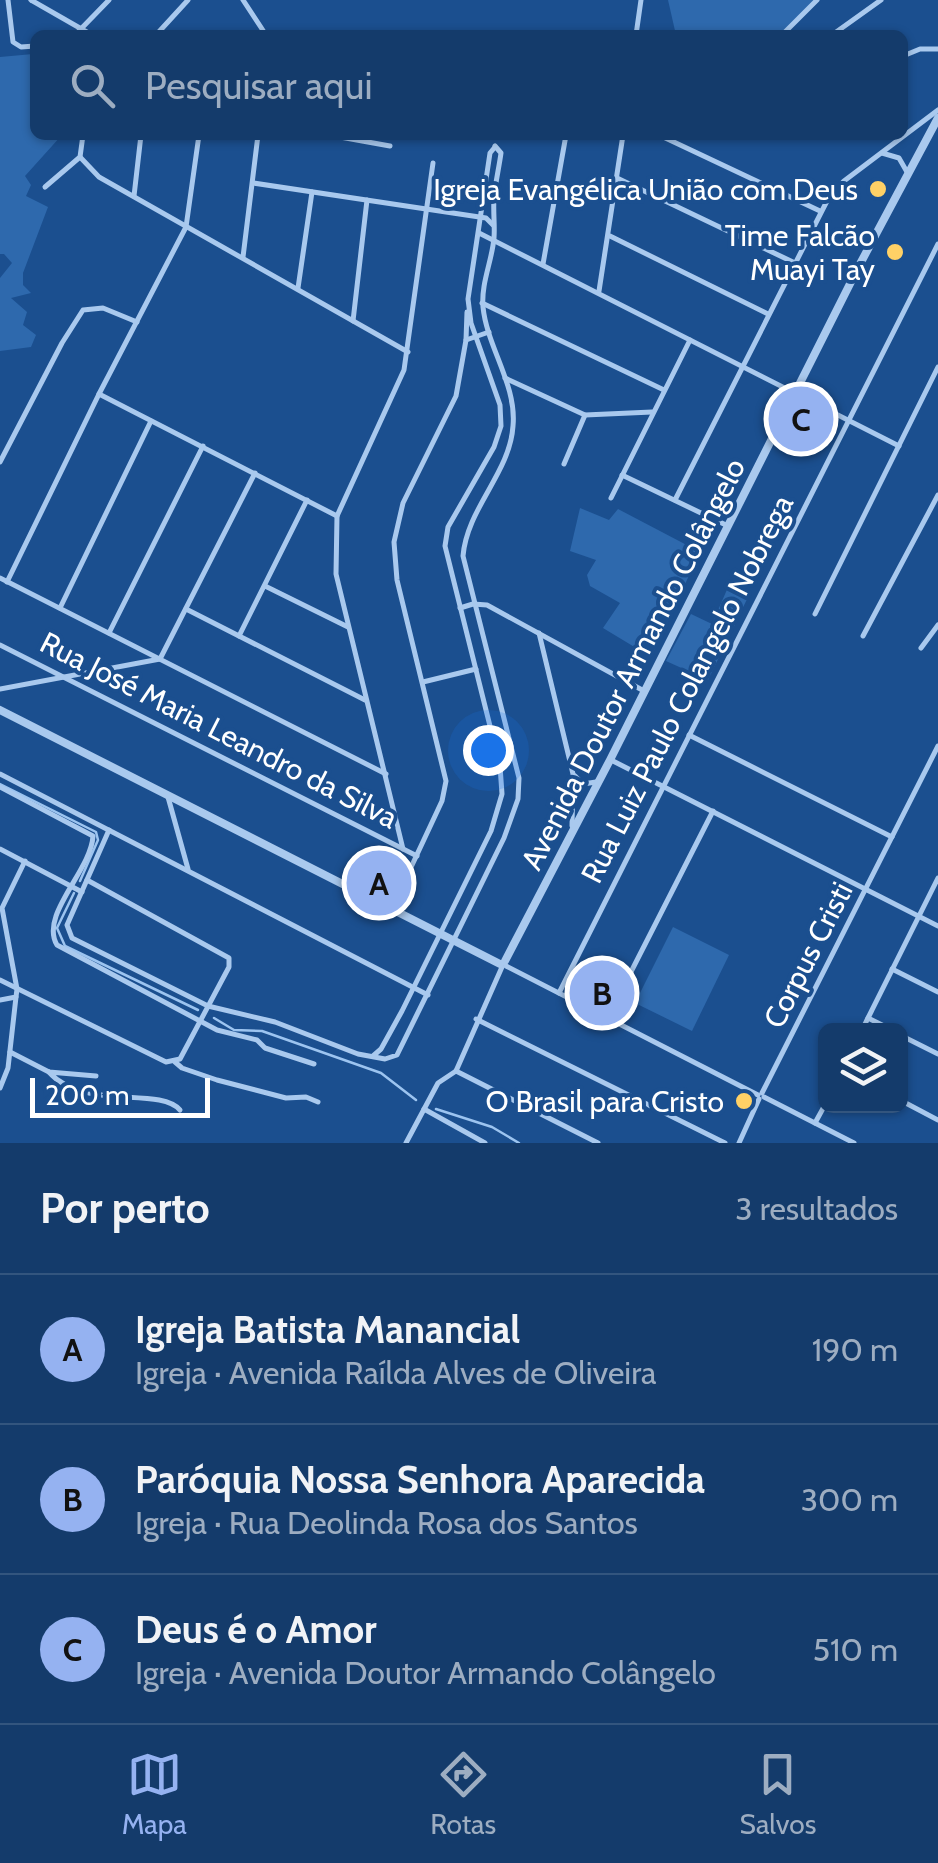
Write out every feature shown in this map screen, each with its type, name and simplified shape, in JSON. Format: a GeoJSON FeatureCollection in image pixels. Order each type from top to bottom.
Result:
{"type":"FeatureCollection","features":[{"type":"Feature","properties":{"kind":"street"},"geometry":{"type":"LineString","coordinates":[[8,0],[13,42],[30,46]]}},
{"type":"Feature","properties":{"kind":"street"},"geometry":{"type":"LineString","coordinates":[[31,0],[83,30]]}},
{"type":"Feature","properties":{"kind":"street"},"geometry":{"type":"LineString","coordinates":[[79,28],[109,0]]}},
{"type":"Feature","properties":{"kind":"street"},"geometry":{"type":"LineString","coordinates":[[161,30],[188,0]]}},
{"type":"Feature","properties":{"kind":"street"},"geometry":{"type":"LineString","coordinates":[[243,0],[263,30]]}},
{"type":"Feature","properties":{"kind":"street"},"geometry":{"type":"LineString","coordinates":[[637,30],[641,0]]}},
{"type":"Feature","properties":{"kind":"street"},"geometry":{"type":"LineString","coordinates":[[787,30],[817,0]]}},
{"type":"Feature","properties":{"kind":"street"},"geometry":{"type":"LineString","coordinates":[[839,30],[881,0]]}},
{"type":"Feature","properties":{"kind":"street"},"geometry":{"type":"LineString","coordinates":[[908,54],[938,49]]}},
{"type":"Feature","properties":{"kind":"street"},"geometry":{"type":"LineString","coordinates":[[908,133],[938,110]]}},
{"type":"Feature","properties":{"kind":"street","name":"Avenida Doutor Armando Colângelo"},"geometry":{"type":"LineString","coordinates":[[406,1143],[438,1083],[456,1071],[503,964],[938,118]]}},
{"type":"Feature","properties":{"kind":"street"},"geometry":{"type":"LineString","coordinates":[[45,187],[80,158],[82,140]]}},
{"type":"Feature","properties":{"kind":"street"},"geometry":{"type":"LineString","coordinates":[[134,196],[141,140]]}},
{"type":"Feature","properties":{"kind":"street"},"geometry":{"type":"LineString","coordinates":[[198,140],[186,227],[4,580],[386,774]]}},
{"type":"Feature","properties":{"kind":"street"},"geometry":{"type":"LineString","coordinates":[[243,257],[257,140]]}},
{"type":"Feature","properties":{"kind":"street"},"geometry":{"type":"LineString","coordinates":[[357,140],[390,146]]}},
{"type":"Feature","properties":{"kind":"street"},"geometry":{"type":"LineString","coordinates":[[543,264],[565,140]]}},
{"type":"Feature","properties":{"kind":"street"},"geometry":{"type":"LineString","coordinates":[[599,292],[621,140]]}},
{"type":"Feature","properties":{"kind":"street"},"geometry":{"type":"LineString","coordinates":[[669,140],[820,211]]}},
{"type":"Feature","properties":{"kind":"street"},"geometry":{"type":"LineString","coordinates":[[675,500],[820,211],[844,181],[899,140]]}},
{"type":"Feature","properties":{"kind":"street"},"geometry":{"type":"LineString","coordinates":[[110,830],[67,925],[72,938],[208,1006],[275,1022],[326,1044],[394,1058],[504,838],[518,799],[518,778],[464,564],[465,540],[473,516],[511,440],[514,416],[482,303],[494,240],[501,153],[498,147],[492,147],[490,153],[460,380],[450,411],[395,525],[397,580],[446,781],[442,801],[392,910]]}},
{"type":"Feature","properties":{"kind":"street"},"geometry":{"type":"LineString","coordinates":[[882,153],[900,158],[908,172]]}},
{"type":"Feature","properties":{"kind":"street"},"geometry":{"type":"LineString","coordinates":[[80,158],[92,172],[408,352]]}},
{"type":"Feature","properties":{"kind":"street"},"geometry":{"type":"LineString","coordinates":[[403,848],[336,574],[337,516],[397,390],[408,352],[433,163]]}},
{"type":"Feature","properties":{"kind":"street"},"geometry":{"type":"LineString","coordinates":[[617,178],[795,262]]}},
{"type":"Feature","properties":{"kind":"street"},"geometry":{"type":"LineString","coordinates":[[253,182],[426,207],[489,220],[494,225]]}},
{"type":"Feature","properties":{"kind":"street"},"geometry":{"type":"LineString","coordinates":[[298,289],[312,192]]}},
{"type":"Feature","properties":{"kind":"street"},"geometry":{"type":"LineString","coordinates":[[353,322],[367,200]]}},
{"type":"Feature","properties":{"kind":"street"},"geometry":{"type":"LineString","coordinates":[[479,233],[899,446]]}},
{"type":"Feature","properties":{"kind":"street"},"geometry":{"type":"LineString","coordinates":[[610,236],[768,314]]}},
{"type":"Feature","properties":{"kind":"street","name":"Rua Luiz Paulo Colangelo Nobrega"},"geometry":{"type":"LineString","coordinates":[[558,993],[938,244]]}},
{"type":"Feature","properties":{"kind":"street"},"geometry":{"type":"LineString","coordinates":[[373,1056],[414,988],[496,820],[502,794],[500,766],[448,565],[445,536],[494,447],[501,426],[497,393],[476,338],[468,298]]}},
{"type":"Feature","properties":{"kind":"street"},"geometry":{"type":"LineString","coordinates":[[482,303],[664,390]]}},
{"type":"Feature","properties":{"kind":"street"},"geometry":{"type":"LineString","coordinates":[[0,462],[62,342],[83,310],[103,308],[137,322]]}},
{"type":"Feature","properties":{"kind":"street"},"geometry":{"type":"LineString","coordinates":[[466,340],[489,332]]}},
{"type":"Feature","properties":{"kind":"street"},"geometry":{"type":"LineString","coordinates":[[611,498],[690,340]]}},
{"type":"Feature","properties":{"kind":"street"},"geometry":{"type":"LineString","coordinates":[[815,614],[938,367]]}},
{"type":"Feature","properties":{"kind":"street"},"geometry":{"type":"LineString","coordinates":[[505,378],[586,415],[652,412]]}},
{"type":"Feature","properties":{"kind":"street"},"geometry":{"type":"LineString","coordinates":[[99,394],[337,516]]}},
{"type":"Feature","properties":{"kind":"street"},"geometry":{"type":"LineString","coordinates":[[564,464],[586,415]]}},
{"type":"Feature","properties":{"kind":"street"},"geometry":{"type":"LineString","coordinates":[[60,608],[151,420]]}},
{"type":"Feature","properties":{"kind":"street"},"geometry":{"type":"LineString","coordinates":[[110,633],[203,446]]}},
{"type":"Feature","properties":{"kind":"street"},"geometry":{"type":"LineString","coordinates":[[160,659],[255,472]]}},
{"type":"Feature","properties":{"kind":"street"},"geometry":{"type":"LineString","coordinates":[[622,475],[729,526]]}},
{"type":"Feature","properties":{"kind":"street"},"geometry":{"type":"LineString","coordinates":[[864,636],[938,495]]}},
{"type":"Feature","properties":{"kind":"street"},"geometry":{"type":"LineString","coordinates":[[239,636],[307,500]]}},
{"type":"Feature","properties":{"kind":"street"},"geometry":{"type":"LineString","coordinates":[[265,586],[348,627]]}},
{"type":"Feature","properties":{"kind":"street"},"geometry":{"type":"LineString","coordinates":[[460,608],[486,605],[644,691]]}},
{"type":"Feature","properties":{"kind":"street"},"geometry":{"type":"LineString","coordinates":[[186,609],[365,700]]}},
{"type":"Feature","properties":{"kind":"street"},"geometry":{"type":"LineString","coordinates":[[921,648],[938,625]]}},
{"type":"Feature","properties":{"kind":"street"},"geometry":{"type":"LineString","coordinates":[[539,633],[574,774],[572,834]]}},
{"type":"Feature","properties":{"kind":"street","name":"Rua José Maria Leandro da Silva"},"geometry":{"type":"LineString","coordinates":[[0,645],[417,856]]}},
{"type":"Feature","properties":{"kind":"street"},"geometry":{"type":"LineString","coordinates":[[0,690],[160,659]]}},
{"type":"Feature","properties":{"kind":"street"},"geometry":{"type":"LineString","coordinates":[[423,682],[476,669]]}},
{"type":"Feature","properties":{"kind":"street"},"geometry":{"type":"LineString","coordinates":[[478,678],[493,674]]}},
{"type":"Feature","properties":{"kind":"street"},"geometry":{"type":"LineString","coordinates":[[0,710],[854,1143]]}},
{"type":"Feature","properties":{"kind":"street"},"geometry":{"type":"LineString","coordinates":[[689,735],[892,838]]}},
{"type":"Feature","properties":{"kind":"street","name":"Corpus Cristi"},"geometry":{"type":"LineString","coordinates":[[738,1143],[938,746]]}},
{"type":"Feature","properties":{"kind":"street"},"geometry":{"type":"LineString","coordinates":[[610,760],[938,926]]}},
{"type":"Feature","properties":{"kind":"street"},"geometry":{"type":"LineString","coordinates":[[0,774],[428,995]]}},
{"type":"Feature","properties":{"kind":"street"},"geometry":{"type":"LineString","coordinates":[[574,774],[583,784],[598,782]]}},
{"type":"Feature","properties":{"kind":"street"},"geometry":{"type":"LineString","coordinates":[[0,787],[92,836],[86,860],[53,922],[52,934],[57,945],[217,1030],[257,1040],[265,1048],[314,1064]]}},
{"type":"Feature","properties":{"kind":"street"},"geometry":{"type":"LineString","coordinates":[[168,794],[189,870]]}},
{"type":"Feature","properties":{"kind":"street"},"geometry":{"type":"LineString","coordinates":[[607,1019],[714,811]]}},
{"type":"Feature","properties":{"kind":"street"},"geometry":{"type":"LineString","coordinates":[[0,848],[82,892]]}},
{"type":"Feature","properties":{"kind":"street"},"geometry":{"type":"LineString","coordinates":[[0,1088],[8,1068],[17,993],[1,908],[25,861]]}},
{"type":"Feature","properties":{"kind":"street"},"geometry":{"type":"LineString","coordinates":[[866,1023],[938,878]]}},
{"type":"Feature","properties":{"kind":"street"},"geometry":{"type":"LineString","coordinates":[[87,880],[229,958],[229,968],[175,1062]]}},
{"type":"Feature","properties":{"kind":"street"},"geometry":{"type":"LineString","coordinates":[[892,969],[938,992]]}},
{"type":"Feature","properties":{"kind":"street"},"geometry":{"type":"LineString","coordinates":[[0,980],[17,993],[160,1060],[175,1062],[217,1080],[318,1102]]}},
{"type":"Feature","properties":{"kind":"street"},"geometry":{"type":"LineString","coordinates":[[0,1000],[17,993]]}},
{"type":"Feature","properties":{"kind":"street"},"geometry":{"type":"LineString","coordinates":[[868,1018],[878,1023]]}},
{"type":"Feature","properties":{"kind":"street"},"geometry":{"type":"LineString","coordinates":[[476,1019],[725,1143]]}},
{"type":"Feature","properties":{"kind":"street"},"geometry":{"type":"LineString","coordinates":[[908,1039],[938,1054]]}},
{"type":"Feature","properties":{"kind":"street"},"geometry":{"type":"LineString","coordinates":[[386,1040],[401,1047]]}},
{"type":"Feature","properties":{"kind":"street"},"geometry":{"type":"LineString","coordinates":[[10,1052],[48,1072],[66,1087],[100,1096],[168,1101],[180,1110]]}},
{"type":"Feature","properties":{"kind":"street"},"geometry":{"type":"LineString","coordinates":[[456,1071],[598,1143]]}},
{"type":"Feature","properties":{"kind":"street"},"geometry":{"type":"LineString","coordinates":[[48,1072],[96,1076]]}},
{"type":"Feature","properties":{"kind":"street"},"geometry":{"type":"LineString","coordinates":[[908,1104],[938,1120]]}},
{"type":"Feature","properties":{"kind":"street"},"geometry":{"type":"LineString","coordinates":[[424,1109],[485,1143]]}},
{"type":"Feature","properties":{"kind":"street"},"geometry":{"type":"LineString","coordinates":[[815,1123],[820,1113]]}},
{"type":"Feature","properties":{"kind":"street"},"geometry":{"type":"LineString","coordinates":[[468,1143],[472,1136]]}},
{"type":"Feature","properties":{"kind":"shaded area"},"geometry":{"type":"Polygon","coordinates":[[[668,0],[816,0],[785,30],[675,30],[668,0]]]}},
{"type":"Feature","properties":{"kind":"shaded area"},"geometry":{"type":"Polygon","coordinates":[[[30,54],[30,140],[57,140],[25,176],[31,185],[26,196],[48,207],[23,273],[23,285],[31,293],[11,298],[27,312],[23,325],[36,335],[31,347],[0,351],[0,278],[12,263],[0,254],[0,57],[30,54]]]}},
{"type":"Feature","properties":{"kind":"shaded area"},"geometry":{"type":"Polygon","coordinates":[[[580,508],[609,520],[618,509],[700,552],[651,657],[603,628],[620,603],[590,586],[587,575],[596,560],[570,551],[580,508]]]}},
{"type":"Feature","properties":{"kind":"shaded area"},"geometry":{"type":"Polygon","coordinates":[[[729,585],[749,595],[708,680],[666,661],[691,614],[712,624],[729,585]]]}},
{"type":"Feature","properties":{"kind":"shaded area"},"geometry":{"type":"Polygon","coordinates":[[[673,927],[729,955],[692,1031],[635,1003],[673,927]]]}},
{"type":"Feature","properties":{"kind":"waterway"},"geometry":{"type":"LineString","coordinates":[[0,784],[96,832],[98,840],[80,881]]}},
{"type":"Feature","properties":{"kind":"waterway"},"geometry":{"type":"LineString","coordinates":[[74,893],[57,928],[65,946],[198,1010]]}},
{"type":"Feature","properties":{"kind":"waterway"},"geometry":{"type":"LineString","coordinates":[[214,1018],[234,1030],[262,1031],[381,1073],[416,1100]]}},
{"type":"Feature","properties":{"kind":"waterway"},"geometry":{"type":"LineString","coordinates":[[436,1109],[492,1127],[519,1143]]}},
{"type":"Feature","properties":{"kind":"place","name":"Igreja Evangélica União com Deus"},"geometry":{"type":"Point","coordinates":[878,189]}},
{"type":"Feature","properties":{"kind":"place","name":"Time Falcão Muayi Tay"},"geometry":{"type":"Point","coordinates":[895,252]}},
{"type":"Feature","properties":{"kind":"place","name":"Deus é o Amor"},"geometry":{"type":"Point","coordinates":[801,419]}},
{"type":"Feature","properties":{"kind":"place","name":"Igreja Batista Manancial"},"geometry":{"type":"Point","coordinates":[379,883]}},
{"type":"Feature","properties":{"kind":"place","name":"Paróquia Nossa Senhora Aparecida"},"geometry":{"type":"Point","coordinates":[602,993]}},
{"type":"Feature","properties":{"kind":"place","name":"O Brasil para Cristo"},"geometry":{"type":"Point","coordinates":[744,1101]}}]}
